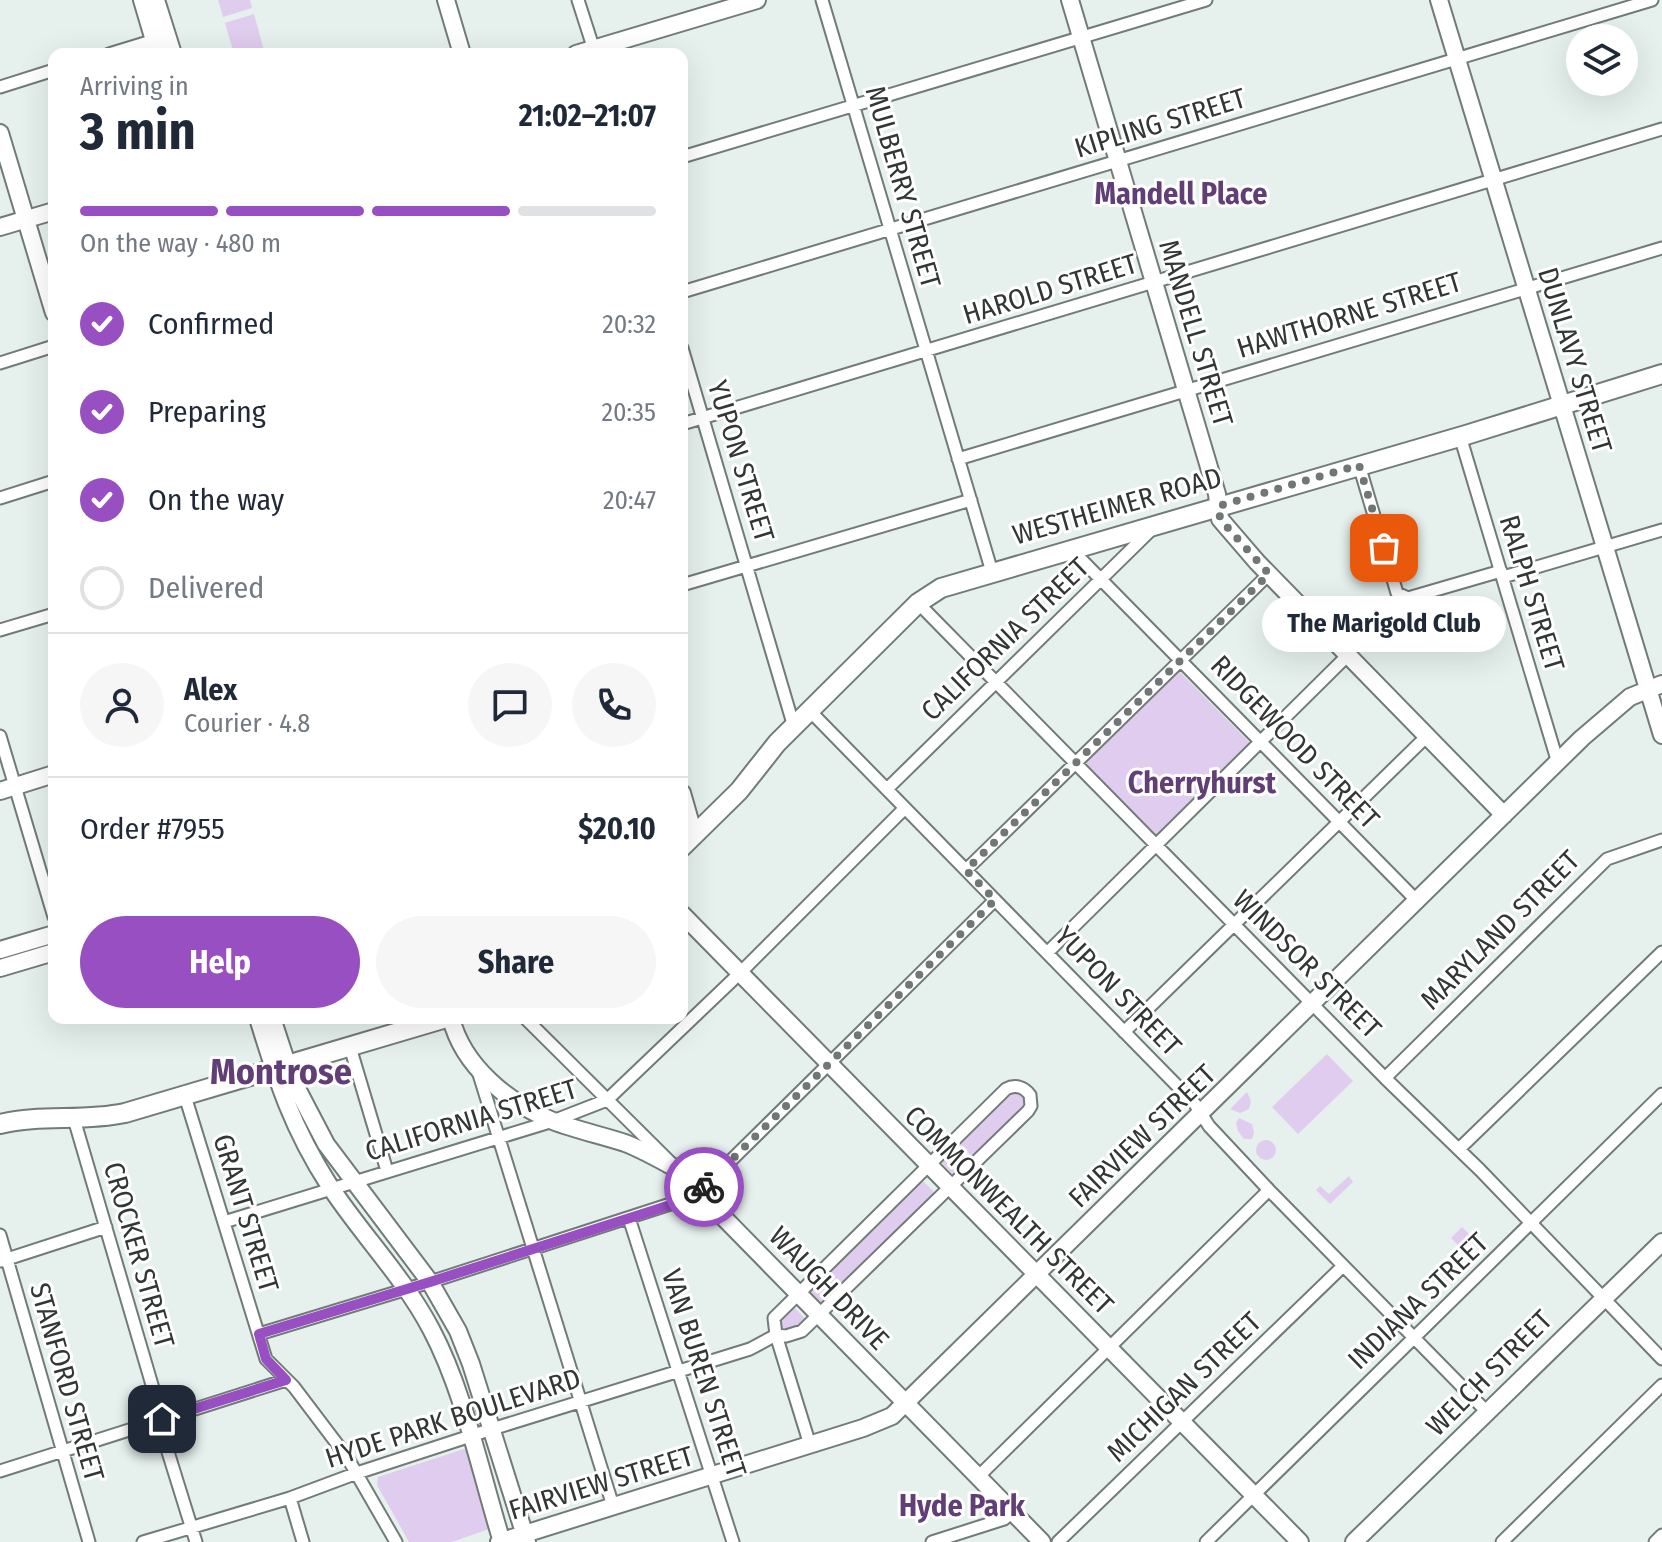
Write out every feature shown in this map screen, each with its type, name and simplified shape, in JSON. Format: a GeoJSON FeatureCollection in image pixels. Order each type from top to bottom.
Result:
{"type":"FeatureCollection","features":[{"type":"Feature","properties":{"kind":"main road","name":"WESTHEIMER ROAD"},"geometry":{"type":"LineString","coordinates":[[688,841],[739,791],[794,727],[918,603],[941,588],[1662,374]]}},
{"type":"Feature","properties":{"kind":"main road"},"geometry":{"type":"LineString","coordinates":[[0,1124],[32,1118],[109,1117],[428,1024]]}},
{"type":"Feature","properties":{"kind":"street"},"geometry":{"type":"LineString","coordinates":[[142,0],[160,44]]}},
{"type":"Feature","properties":{"kind":"street"},"geometry":{"type":"LineString","coordinates":[[156,0],[160,44]]}},
{"type":"Feature","properties":{"kind":"street"},"geometry":{"type":"LineString","coordinates":[[446,0],[460,48]]}},
{"type":"Feature","properties":{"kind":"street"},"geometry":{"type":"LineString","coordinates":[[578,0],[593,48]]}},
{"type":"Feature","properties":{"kind":"street"},"geometry":{"type":"LineString","coordinates":[[607,48],[757,0]]}},
{"type":"Feature","properties":{"kind":"street","name":"MULBERRY STREET"},"geometry":{"type":"LineString","coordinates":[[822,0],[992,572]]}},
{"type":"Feature","properties":{"kind":"street","name":"MANDELL STREET"},"geometry":{"type":"LineString","coordinates":[[1070,0],[1186,390],[1220,519],[1269,574],[1504,815]]}},
{"type":"Feature","properties":{"kind":"street"},"geometry":{"type":"LineString","coordinates":[[688,155],[1206,0]]}},
{"type":"Feature","properties":{"kind":"street","name":"DUNLAVY STREET"},"geometry":{"type":"LineString","coordinates":[[1439,0],[1605,547],[1655,686],[1662,735]]}},
{"type":"Feature","properties":{"kind":"street","name":"KIPLING STREET"},"geometry":{"type":"LineString","coordinates":[[688,290],[1652,0]]}},
{"type":"Feature","properties":{"kind":"street"},"geometry":{"type":"LineString","coordinates":[[140,48],[160,44]]}},
{"type":"Feature","properties":{"kind":"street"},"geometry":{"type":"LineString","coordinates":[[0,87],[48,72]]}},
{"type":"Feature","properties":{"kind":"street","name":"HAROLD STREET"},"geometry":{"type":"LineString","coordinates":[[688,422],[1662,129]]}},
{"type":"Feature","properties":{"kind":"street"},"geometry":{"type":"LineString","coordinates":[[0,133],[48,293]]}},
{"type":"Feature","properties":{"kind":"street"},"geometry":{"type":"LineString","coordinates":[[0,227],[48,213]]}},
{"type":"Feature","properties":{"kind":"street","name":"HAWTHORNE STREET"},"geometry":{"type":"LineString","coordinates":[[958,459],[1662,248]]}},
{"type":"Feature","properties":{"kind":"street"},"geometry":{"type":"LineString","coordinates":[[0,363],[48,348]]}},
{"type":"Feature","properties":{"kind":"street","name":"YUPON STREET"},"geometry":{"type":"LineString","coordinates":[[688,367],[794,727]]}},
{"type":"Feature","properties":{"kind":"street","name":"RALPH STREET"},"geometry":{"type":"LineString","coordinates":[[1460,436],[1558,763]]}},
{"type":"Feature","properties":{"kind":"street"},"geometry":{"type":"LineString","coordinates":[[1359,465],[1397,593],[1403,598],[1662,530]]}},
{"type":"Feature","properties":{"kind":"street"},"geometry":{"type":"LineString","coordinates":[[0,498],[48,483]]}},
{"type":"Feature","properties":{"kind":"street"},"geometry":{"type":"LineString","coordinates":[[688,583],[971,500]]}},
{"type":"Feature","properties":{"kind":"street","name":"CALIFORNIA STREET"},"geometry":{"type":"LineString","coordinates":[[887,789],[1157,524]]}},
{"type":"Feature","properties":{"kind":"street","name":"RIDGEWOOD STREET"},"geometry":{"type":"LineString","coordinates":[[1071,549],[1418,902]]}},
{"type":"Feature","properties":{"kind":"street"},"geometry":{"type":"LineString","coordinates":[[966,870],[1269,574]]}},
{"type":"Feature","properties":{"kind":"street","name":"WINDSOR STREET"},"geometry":{"type":"LineString","coordinates":[[918,603],[1385,1078],[1531,1222],[1662,1359]]}},
{"type":"Feature","properties":{"kind":"street"},"geometry":{"type":"LineString","coordinates":[[0,630],[48,616]]}},
{"type":"Feature","properties":{"kind":"street"},"geometry":{"type":"LineString","coordinates":[[1047,953],[1348,655]]}},
{"type":"Feature","properties":{"kind":"street","name":"FAIRVIEW STREET"},"geometry":{"type":"LineString","coordinates":[[501,1542],[525,1538],[613,1506],[880,1422],[906,1404],[1558,763],[1630,697],[1655,686]]}},
{"type":"Feature","properties":{"kind":"street","name":"YUPON STREET"},"geometry":{"type":"LineString","coordinates":[[810,711],[1195,1104],[1209,1126],[1269,1190],[1486,1411]]}},
{"type":"Feature","properties":{"kind":"street"},"geometry":{"type":"LineString","coordinates":[[0,736],[7,788],[48,901]]}},
{"type":"Feature","properties":{"kind":"street"},"geometry":{"type":"LineString","coordinates":[[1124,1032],[1427,736]]}},
{"type":"Feature","properties":{"kind":"street"},"geometry":{"type":"LineString","coordinates":[[7,788],[48,776]]}},
{"type":"Feature","properties":{"kind":"street","name":"CALIFORNIA STREET"},"geometry":{"type":"LineString","coordinates":[[688,1023],[905,808]]}},
{"type":"Feature","properties":{"kind":"street","name":"MARYLAND STREET"},"geometry":{"type":"LineString","coordinates":[[1385,1078],[1598,866],[1620,853],[1662,840]]}},
{"type":"Feature","properties":{"kind":"street"},"geometry":{"type":"LineString","coordinates":[[259,1334],[686,1200],[699,1192],[995,900]]}},
{"type":"Feature","properties":{"kind":"street","name":"COMMONWEALTH STREET"},"geometry":{"type":"LineString","coordinates":[[688,920],[1300,1542]]}},
{"type":"Feature","properties":{"kind":"street"},"geometry":{"type":"LineString","coordinates":[[0,950],[48,936]]}},
{"type":"Feature","properties":{"kind":"street"},"geometry":{"type":"LineString","coordinates":[[1459,1149],[1662,952]]}},
{"type":"Feature","properties":{"kind":"street"},"geometry":{"type":"LineString","coordinates":[[0,968],[48,954]]}},
{"type":"Feature","properties":{"kind":"street"},"geometry":{"type":"LineString","coordinates":[[261,1024],[281,1068],[326,1144],[430,1282],[465,1347],[525,1538]]}},
{"type":"Feature","properties":{"kind":"street"},"geometry":{"type":"LineString","coordinates":[[273,1024],[296,1129],[331,1188],[408,1289],[448,1364],[501,1542]]}},
{"type":"Feature","properties":{"kind":"street","name":"WAUGH DRIVE"},"geometry":{"type":"LineString","coordinates":[[451,1024],[476,1067],[517,1102],[553,1121],[623,1143],[675,1168],[1042,1542]]}},
{"type":"Feature","properties":{"kind":"street"},"geometry":{"type":"LineString","coordinates":[[531,1024],[646,1135],[675,1168]]}},
{"type":"Feature","properties":{"kind":"street","name":"CALIFORNIA STREET"},"geometry":{"type":"LineString","coordinates":[[224,1222],[553,1121],[607,1100],[687,1024]]}},
{"type":"Feature","properties":{"kind":"street"},"geometry":{"type":"LineString","coordinates":[[350,1047],[387,1171]]}},
{"type":"Feature","properties":{"kind":"street"},"geometry":{"type":"LineString","coordinates":[[476,1067],[613,1506]]}},
{"type":"Feature","properties":{"kind":"street","name":"HYDE PARK BOULEVARD"},"geometry":{"type":"LineString","coordinates":[[143,1542],[290,1498],[470,1436],[750,1349],[776,1335],[786,1336],[802,1331],[1028,1111],[1031,1100],[1027,1090],[1017,1086],[1006,1089],[774,1318],[776,1335]]}},
{"type":"Feature","properties":{"kind":"street","name":"INDIANA STREET"},"geometry":{"type":"LineString","coordinates":[[1206,1542],[1662,1094]]}},
{"type":"Feature","properties":{"kind":"street","name":"GRANT STREET"},"geometry":{"type":"LineString","coordinates":[[185,1096],[266,1359],[323,1424],[357,1473],[396,1542]]}},
{"type":"Feature","properties":{"kind":"street","name":"CROCKER STREET"},"geometry":{"type":"LineString","coordinates":[[74,1119],[196,1542]]}},
{"type":"Feature","properties":{"kind":"street"},"geometry":{"type":"LineString","coordinates":[[978,1477],[1269,1190]]}},
{"type":"Feature","properties":{"kind":"street","name":"VAN BUREN STREET"},"geometry":{"type":"LineString","coordinates":[[629,1218],[733,1542]]}},
{"type":"Feature","properties":{"kind":"street"},"geometry":{"type":"LineString","coordinates":[[3,1260],[106,1227]]}},
{"type":"Feature","properties":{"kind":"street","name":"STANFORD STREET"},"geometry":{"type":"LineString","coordinates":[[0,1235],[3,1260],[89,1542]]}},
{"type":"Feature","properties":{"kind":"street","name":"WELCH STREET"},"geometry":{"type":"LineString","coordinates":[[1354,1542],[1662,1242]]}},
{"type":"Feature","properties":{"kind":"street","name":"MICHIGAN STREET"},"geometry":{"type":"LineString","coordinates":[[1058,1542],[1343,1266]]}},
{"type":"Feature","properties":{"kind":"street"},"geometry":{"type":"LineString","coordinates":[[776,1335],[810,1445]]}},
{"type":"Feature","properties":{"kind":"street"},"geometry":{"type":"LineString","coordinates":[[0,1471],[286,1380]]}},
{"type":"Feature","properties":{"kind":"street"},"geometry":{"type":"LineString","coordinates":[[1502,1542],[1662,1385]]}},
{"type":"Feature","properties":{"kind":"street"},"geometry":{"type":"LineString","coordinates":[[290,1498],[303,1542]]}},
{"type":"Feature","properties":{"kind":"street"},"geometry":{"type":"LineString","coordinates":[[932,1542],[1004,1519],[1012,1512]]}},
{"type":"Feature","properties":{"kind":"street"},"geometry":{"type":"LineString","coordinates":[[1655,1542],[1662,1535]]}},
{"type":"Feature","properties":{"kind":"shaded area"},"geometry":{"type":"Polygon","coordinates":[[[218,0],[250,0],[252,8],[223,17],[218,0]]]}},
{"type":"Feature","properties":{"kind":"shaded area"},"geometry":{"type":"Polygon","coordinates":[[[254,14],[263,48],[232,48],[225,23],[254,14]]]}},
{"type":"Feature","properties":{"kind":"shaded area"},"geometry":{"type":"Polygon","coordinates":[[[1179,671],[1251,744],[1157,836],[1085,763],[1179,671]]]}},
{"type":"Feature","properties":{"kind":"shaded area"},"geometry":{"type":"Polygon","coordinates":[[[1327,1054],[1353,1081],[1298,1134],[1272,1107],[1327,1054]]]}},
{"type":"Feature","properties":{"kind":"shaded area"},"geometry":{"type":"Polygon","coordinates":[[[1014,1091],[1020,1091],[1027,1100],[1025,1107],[973,1158],[959,1143],[1014,1091]]]}},
{"type":"Feature","properties":{"kind":"shaded area"},"geometry":{"type":"Polygon","coordinates":[[[1247,1092],[1251,1101],[1249,1109],[1240,1113],[1230,1109],[1247,1092]]]}},
{"type":"Feature","properties":{"kind":"shaded area"},"geometry":{"type":"Polygon","coordinates":[[[1239,1118],[1252,1124],[1252,1139],[1244,1139],[1238,1131],[1236,1123],[1239,1118]]]}},
{"type":"Feature","properties":{"kind":"shaded area"},"geometry":{"type":"Polygon","coordinates":[[[1266,1140],[1273,1143],[1276,1150],[1273,1157],[1266,1160],[1259,1157],[1256,1150],[1259,1143],[1266,1140]]]}},
{"type":"Feature","properties":{"kind":"shaded area"},"geometry":{"type":"Polygon","coordinates":[[[954,1148],[968,1162],[955,1176],[941,1162],[954,1148]]]}},
{"type":"Feature","properties":{"kind":"shaded area"},"geometry":{"type":"Polygon","coordinates":[[[1349,1176],[1353,1182],[1330,1204],[1316,1190],[1320,1186],[1329,1194],[1349,1176]]]}},
{"type":"Feature","properties":{"kind":"shaded area"},"geometry":{"type":"Polygon","coordinates":[[[922,1180],[936,1194],[822,1306],[808,1291],[922,1180]]]}},
{"type":"Feature","properties":{"kind":"shaded area"},"geometry":{"type":"Polygon","coordinates":[[[1462,1227],[1473,1238],[1462,1249],[1451,1238],[1462,1227]]]}},
{"type":"Feature","properties":{"kind":"shaded area"},"geometry":{"type":"Polygon","coordinates":[[[793,1306],[807,1321],[785,1333],[778,1321],[793,1306]]]}},
{"type":"Feature","properties":{"kind":"shaded area"},"geometry":{"type":"Polygon","coordinates":[[[469,1449],[492,1528],[452,1542],[409,1542],[377,1485],[378,1477],[469,1449]]]}},
{"type":"Feature","properties":{"kind":"way so far"},"geometry":{"type":"LineString","coordinates":[[704,1187],[995,900],[966,870],[1269,574],[1220,519],[1219,506],[1359,465],[1384,548]]}},
{"type":"Feature","properties":{"kind":"place","name":"The Marigold Club"},"geometry":{"type":"Point","coordinates":[1384,548]}},
{"type":"Feature","properties":{"kind":"district","name":"Mandell Place"},"geometry":{"type":"Point","coordinates":[1181,194]}},
{"type":"Feature","properties":{"kind":"district","name":"Cherryhurst"},"geometry":{"type":"Point","coordinates":[1202,783]}},
{"type":"Feature","properties":{"kind":"district","name":"Montrose"},"geometry":{"type":"Point","coordinates":[281,1072]}},
{"type":"Feature","properties":{"kind":"district","name":"Hyde Park"},"geometry":{"type":"Point","coordinates":[962,1506]}},
{"type":"Feature","properties":{"kind":"route"},"geometry":{"type":"LineString","coordinates":[[162,1419],[286,1380],[266,1359],[259,1334],[686,1200],[704,1187]]}}]}
